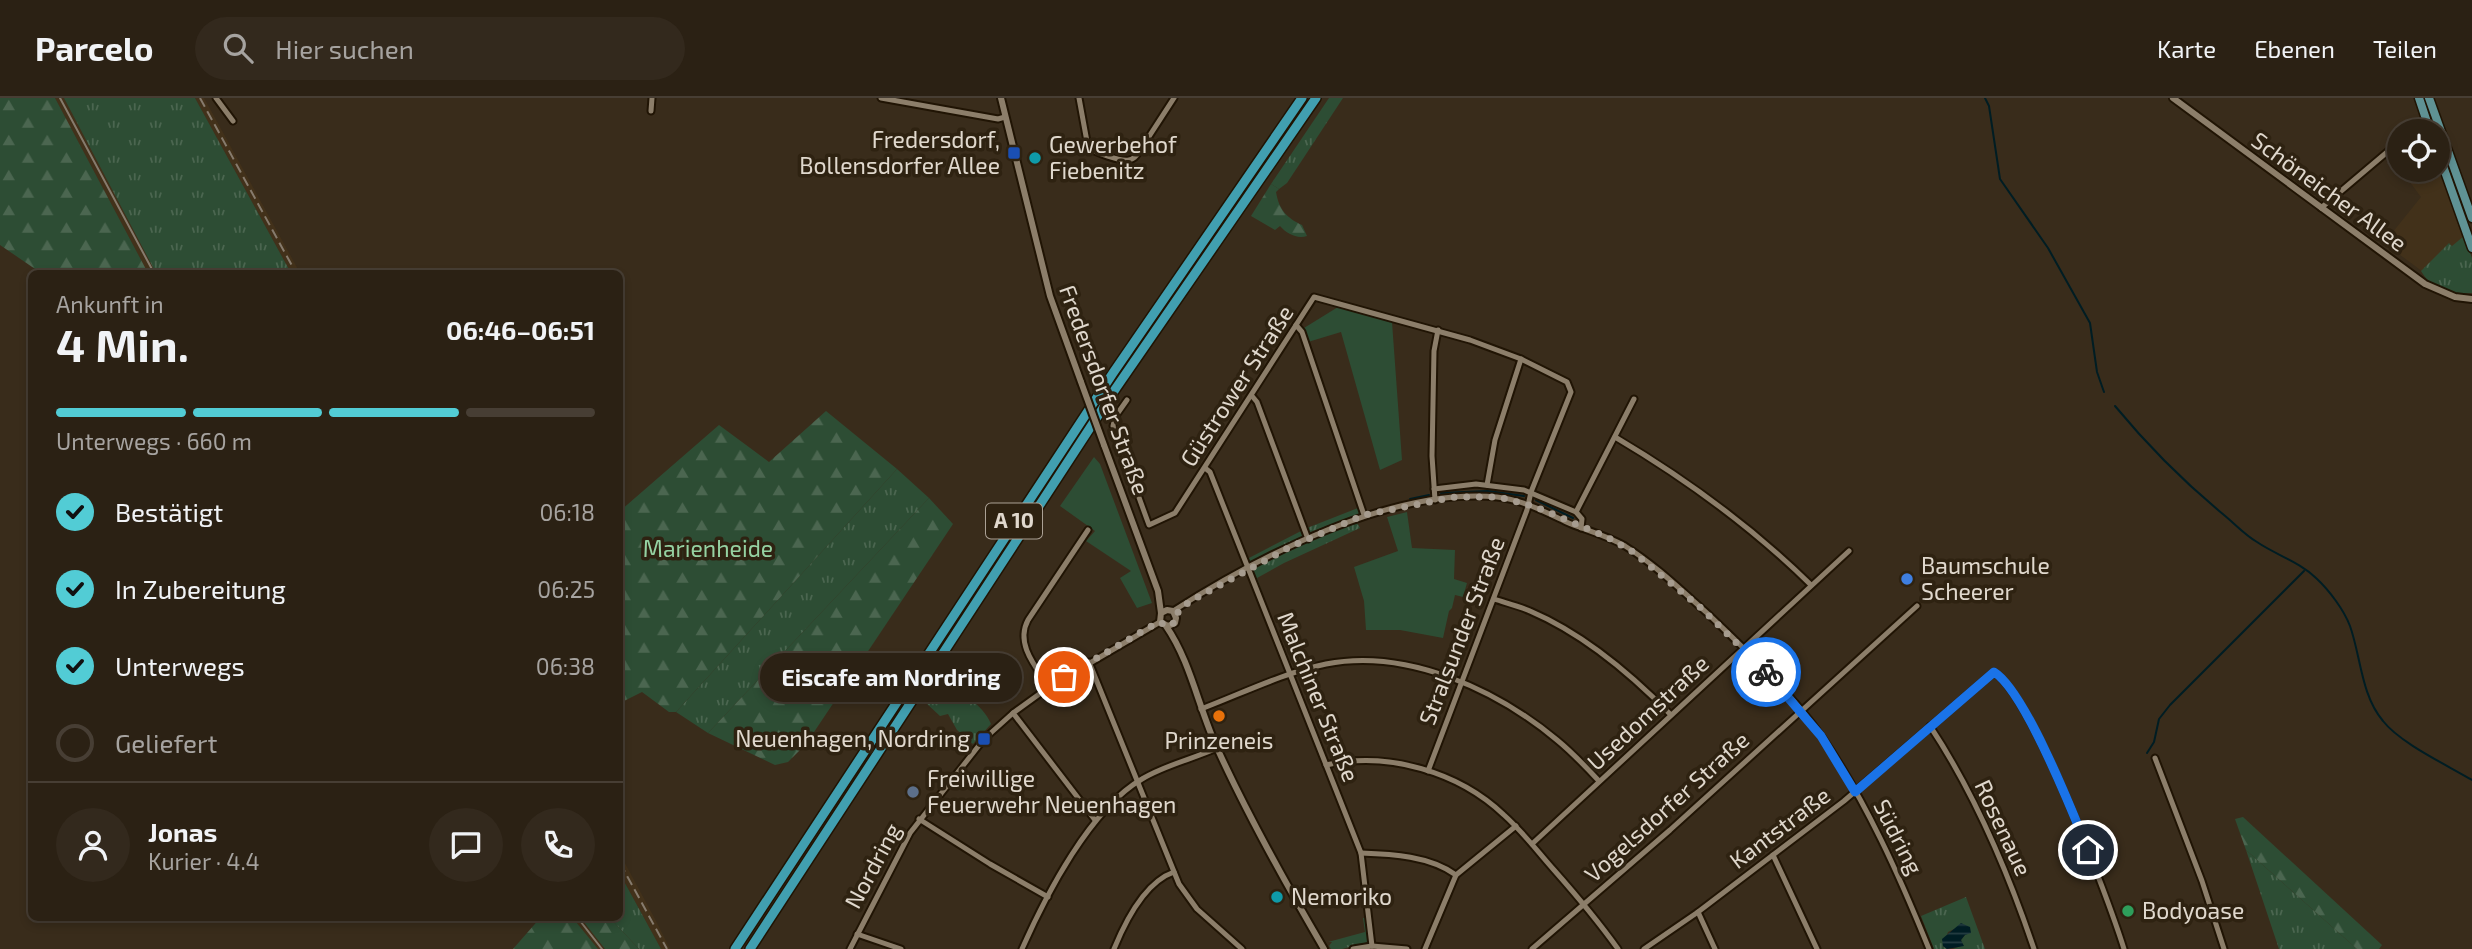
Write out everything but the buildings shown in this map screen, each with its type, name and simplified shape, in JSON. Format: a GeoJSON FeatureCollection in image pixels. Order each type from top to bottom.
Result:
{"type":"FeatureCollection","features":[{"type":"Feature","properties":{"kind":"highway","name":"A 10"},"geometry":{"type":"LineString","coordinates":[[735,949],[1113,373],[1302,98]]}},
{"type":"Feature","properties":{"kind":"highway","name":"A 10"},"geometry":{"type":"LineString","coordinates":[[750,949],[1116,388],[1316,98]]}},
{"type":"Feature","properties":{"kind":"main road"},"geometry":{"type":"LineString","coordinates":[[2418,98],[2426,119]]}},
{"type":"Feature","properties":{"kind":"main road"},"geometry":{"type":"LineString","coordinates":[[2429,98],[2472,218]]}},
{"type":"Feature","properties":{"kind":"main road"},"geometry":{"type":"LineString","coordinates":[[2449,182],[2472,248]]}},
{"type":"Feature","properties":{"kind":"street"},"geometry":{"type":"LineString","coordinates":[[216,98],[233,121]]}},
{"type":"Feature","properties":{"kind":"street"},"geometry":{"type":"LineString","coordinates":[[651,111],[652,98]]}},
{"type":"Feature","properties":{"kind":"street"},"geometry":{"type":"LineString","coordinates":[[881,98],[1005,117]]}},
{"type":"Feature","properties":{"kind":"street","name":"Fredersdorfer Straße"},"geometry":{"type":"LineString","coordinates":[[1001,98],[1050,296],[1158,590],[1170,612]]}},
{"type":"Feature","properties":{"kind":"street"},"geometry":{"type":"LineString","coordinates":[[1079,98],[1088,147],[1097,153],[1126,160],[1134,158],[1174,98]]}},
{"type":"Feature","properties":{"kind":"street","name":"Schöneicher Allee"},"geometry":{"type":"LineString","coordinates":[[2172,98],[2425,284],[2455,298],[2472,299]]}},
{"type":"Feature","properties":{"kind":"street"},"geometry":{"type":"LineString","coordinates":[[2321,208],[2387,152]]}},
{"type":"Feature","properties":{"kind":"street","name":"Güstrower Straße"},"geometry":{"type":"LineString","coordinates":[[1127,400],[1115,417],[1113,426],[1149,525],[1173,516],[1313,299],[1317,297],[1478,342],[1521,359],[1567,382],[1571,387]]}},
{"type":"Feature","properties":{"kind":"street"},"geometry":{"type":"LineString","coordinates":[[1296,325],[1302,332],[1364,515]]}},
{"type":"Feature","properties":{"kind":"street"},"geometry":{"type":"LineString","coordinates":[[1435,500],[1432,464],[1434,360],[1438,330]]}},
{"type":"Feature","properties":{"kind":"street"},"geometry":{"type":"LineString","coordinates":[[1487,485],[1495,440],[1521,359]]}},
{"type":"Feature","properties":{"kind":"street","name":"Stralsunder Straße"},"geometry":{"type":"LineString","coordinates":[[1428,771],[1571,387]]}},
{"type":"Feature","properties":{"kind":"street"},"geometry":{"type":"LineString","coordinates":[[1252,396],[1257,402],[1308,538]]}},
{"type":"Feature","properties":{"kind":"street"},"geometry":{"type":"LineString","coordinates":[[1576,512],[1634,398]]}},
{"type":"Feature","properties":{"kind":"street"},"geometry":{"type":"LineString","coordinates":[[1615,437],[1707,495],[1753,532],[1811,585]]}},
{"type":"Feature","properties":{"kind":"street","name":"Malchiner Straße"},"geometry":{"type":"LineString","coordinates":[[1205,468],[1210,472],[1361,853],[1372,946]]}},
{"type":"Feature","properties":{"kind":"street"},"geometry":{"type":"LineString","coordinates":[[1434,489],[1487,485],[1531,492],[1576,512],[1582,519],[1581,528]]}},
{"type":"Feature","properties":{"kind":"street","name":"Südring"},"geometry":{"type":"LineString","coordinates":[[1170,612],[1308,538],[1364,515],[1435,500],[1467,496],[1499,497],[1528,504],[1607,537],[1633,552],[1700,607],[1744,648],[1802,711],[1821,736],[1884,843],[1929,949]]}},
{"type":"Feature","properties":{"kind":"street"},"geometry":{"type":"LineString","coordinates":[[1049,687],[1026,649],[1023,631],[1088,530]]}},
{"type":"Feature","properties":{"kind":"street","name":"Usedomstraße"},"geometry":{"type":"LineString","coordinates":[[1532,844],[1849,551]]}},
{"type":"Feature","properties":{"kind":"street"},"geometry":{"type":"LineString","coordinates":[[1494,599],[1527,609],[1583,641],[1631,677],[1671,715]]}},
{"type":"Feature","properties":{"kind":"street","name":"Vogelsdorfer Straße"},"geometry":{"type":"LineString","coordinates":[[1532,949],[1917,606]]}},
{"type":"Feature","properties":{"kind":"street"},"geometry":{"type":"LineString","coordinates":[[1170,612],[1166,624],[1217,748],[1265,847],[1324,949]]}},
{"type":"Feature","properties":{"kind":"street"},"geometry":{"type":"LineString","coordinates":[[1166,624],[1170,612]]}},
{"type":"Feature","properties":{"kind":"street","name":"Nordring"},"geometry":{"type":"LineString","coordinates":[[850,949],[891,866],[919,819],[984,739],[1013,713],[1049,687],[1089,662],[1166,624]]}},
{"type":"Feature","properties":{"kind":"street"},"geometry":{"type":"LineString","coordinates":[[1089,662],[1187,898],[1242,949]]}},
{"type":"Feature","properties":{"kind":"street"},"geometry":{"type":"LineString","coordinates":[[1201,709],[1290,674],[1329,664],[1373,662],[1409,666],[1461,683],[1499,701],[1536,724],[1569,750],[1599,781]]}},
{"type":"Feature","properties":{"kind":"street","name":"Kantstraße"},"geometry":{"type":"LineString","coordinates":[[1644,949],[1698,912],[1855,792],[1994,672],[2021,706],[2051,766],[2079,828],[2124,949]]}},
{"type":"Feature","properties":{"kind":"street"},"geometry":{"type":"LineString","coordinates":[[1013,713],[1095,820]]}},
{"type":"Feature","properties":{"kind":"street","name":"Rosenaue"},"geometry":{"type":"LineString","coordinates":[[1930,726],[1948,754],[1982,821],[2034,949]]}},
{"type":"Feature","properties":{"kind":"street"},"geometry":{"type":"LineString","coordinates":[[1022,949],[1048,897],[1095,820],[1138,781],[1217,748]]}},
{"type":"Feature","properties":{"kind":"street"},"geometry":{"type":"LineString","coordinates":[[2155,758],[2202,881],[2224,949]]}},
{"type":"Feature","properties":{"kind":"street"},"geometry":{"type":"LineString","coordinates":[[1326,765],[1377,761],[1428,771],[1450,779],[1477,794],[1516,826],[1584,904],[1618,949]]}},
{"type":"Feature","properties":{"kind":"street"},"geometry":{"type":"LineString","coordinates":[[919,819],[1048,897]]}},
{"type":"Feature","properties":{"kind":"street"},"geometry":{"type":"LineString","coordinates":[[1425,949],[1456,875],[1516,826]]}},
{"type":"Feature","properties":{"kind":"street"},"geometry":{"type":"LineString","coordinates":[[1361,853],[1430,862],[1456,875]]}},
{"type":"Feature","properties":{"kind":"street"},"geometry":{"type":"LineString","coordinates":[[1773,855],[1816,949]]}},
{"type":"Feature","properties":{"kind":"street"},"geometry":{"type":"LineString","coordinates":[[1114,949],[1137,906],[1161,878],[1174,872]]}},
{"type":"Feature","properties":{"kind":"street"},"geometry":{"type":"LineString","coordinates":[[1698,912],[1716,949]]}},
{"type":"Feature","properties":{"kind":"street"},"geometry":{"type":"LineString","coordinates":[[857,933],[901,949]]}},
{"type":"Feature","properties":{"kind":"street"},"geometry":{"type":"LineString","coordinates":[[1353,949],[1372,946],[1407,949]]}},
{"type":"Feature","properties":{"kind":"shaded area"},"geometry":{"type":"Polygon","coordinates":[[[55,98],[64,98],[154,270],[146,270],[55,98]]]}},
{"type":"Feature","properties":{"kind":"shaded area"},"geometry":{"type":"Polygon","coordinates":[[[195,98],[204,98],[298,270],[289,270],[195,98]]]}},
{"type":"Feature","properties":{"kind":"shaded area"},"geometry":{"type":"Polygon","coordinates":[[[2410,182],[2443,182],[2472,264],[2438,283],[2384,243],[2421,197],[2410,182]]]}},
{"type":"Feature","properties":{"kind":"shaded area"},"geometry":{"type":"Polygon","coordinates":[[[623,860],[670,949],[661,949],[623,879],[623,860]]]}},
{"type":"Feature","properties":{"kind":"shaded area"},"geometry":{"type":"Polygon","coordinates":[[[575,921],[583,921],[605,949],[598,949],[575,921]]]}},
{"type":"Feature","properties":{"kind":"green space"},"geometry":{"type":"Polygon","coordinates":[[[0,98],[55,98],[146,270],[37,270],[0,245],[0,98]]]}},
{"type":"Feature","properties":{"kind":"green space"},"geometry":{"type":"Polygon","coordinates":[[[64,98],[195,98],[289,270],[154,270],[64,98]]]}},
{"type":"Feature","properties":{"kind":"green space"},"geometry":{"type":"Polygon","coordinates":[[[1329,98],[1343,98],[1287,183],[1279,189],[1271,184],[1329,98]]]}},
{"type":"Feature","properties":{"kind":"green space"},"geometry":{"type":"Polygon","coordinates":[[[1271,184],[1279,189],[1276,192],[1282,209],[1302,225],[1307,236],[1292,235],[1280,226],[1275,230],[1251,216],[1271,184]]]}},
{"type":"Feature","properties":{"kind":"green space"},"geometry":{"type":"Polygon","coordinates":[[[2464,236],[2472,258],[2472,293],[2443,290],[2421,271],[2449,243],[2452,246],[2464,236]]]}},
{"type":"Feature","properties":{"kind":"green space"},"geometry":{"type":"Polygon","coordinates":[[[1338,307],[1392,322],[1402,460],[1380,470],[1341,332],[1308,342],[1304,328],[1338,307]]]}},
{"type":"Feature","properties":{"kind":"green space","name":"Marienheide"},"geometry":{"type":"Polygon","coordinates":[[[826,411],[897,469],[676,712],[669,712],[642,692],[623,702],[623,508],[719,425],[769,462],[826,411]]]}},
{"type":"Feature","properties":{"kind":"green space"},"geometry":{"type":"Polygon","coordinates":[[[1094,457],[1100,464],[1152,603],[1137,608],[1120,578],[1131,571],[1086,541],[1095,531],[1060,506],[1094,457]]]}},
{"type":"Feature","properties":{"kind":"green space"},"geometry":{"type":"Polygon","coordinates":[[[897,469],[929,498],[708,733],[676,712],[897,469]]]}},
{"type":"Feature","properties":{"kind":"green space"},"geometry":{"type":"Polygon","coordinates":[[[929,498],[953,524],[806,744],[788,762],[775,765],[708,733],[929,498]]]}},
{"type":"Feature","properties":{"kind":"green space"},"geometry":{"type":"Polygon","coordinates":[[[1358,508],[1358,514],[1308,533],[1307,528],[1358,508]]]}},
{"type":"Feature","properties":{"kind":"green space"},"geometry":{"type":"Polygon","coordinates":[[[1407,512],[1412,548],[1455,550],[1454,579],[1467,583],[1463,597],[1455,595],[1443,638],[1400,630],[1366,630],[1364,601],[1354,567],[1398,551],[1387,517],[1407,512]]]}},
{"type":"Feature","properties":{"kind":"green space"},"geometry":{"type":"Polygon","coordinates":[[[1356,521],[1360,528],[1257,578],[1260,592],[1252,572],[1254,568],[1311,539],[1356,521]]]}},
{"type":"Feature","properties":{"kind":"green space"},"geometry":{"type":"Polygon","coordinates":[[[1301,531],[1301,539],[1250,563],[1249,558],[1301,531]]]}},
{"type":"Feature","properties":{"kind":"green space"},"geometry":{"type":"Polygon","coordinates":[[[943,677],[977,704],[991,724],[973,744],[957,730],[948,714],[940,716],[926,703],[943,677]]]}},
{"type":"Feature","properties":{"kind":"green space"},"geometry":{"type":"Polygon","coordinates":[[[2243,817],[2382,945],[2379,949],[2357,949],[2246,850],[2235,819],[2243,817]]]}},
{"type":"Feature","properties":{"kind":"green space"},"geometry":{"type":"Polygon","coordinates":[[[2246,850],[2357,949],[2279,949],[2246,850]]]}},
{"type":"Feature","properties":{"kind":"green space"},"geometry":{"type":"Polygon","coordinates":[[[623,879],[661,949],[639,949],[613,921],[623,921],[623,879]]]}},
{"type":"Feature","properties":{"kind":"green space"},"geometry":{"type":"Polygon","coordinates":[[[1966,897],[1985,949],[1953,949],[1963,945],[1961,940],[1965,935],[1954,929],[1948,932],[1943,946],[1947,949],[1934,949],[1921,916],[1966,897]]]}},
{"type":"Feature","properties":{"kind":"green space"},"geometry":{"type":"Polygon","coordinates":[[[1363,918],[1366,918],[1368,942],[1331,949],[1329,946],[1332,942],[1328,942],[1365,932],[1363,918]]]}},
{"type":"Feature","properties":{"kind":"green space"},"geometry":{"type":"Polygon","coordinates":[[[538,921],[575,921],[598,949],[513,949],[538,921]]]}},
{"type":"Feature","properties":{"kind":"green space"},"geometry":{"type":"Polygon","coordinates":[[[583,921],[613,921],[639,949],[605,949],[583,921]]]}},
{"type":"Feature","properties":{"kind":"water"},"geometry":{"type":"Polygon","coordinates":[[[1961,923],[1970,927],[1971,933],[1961,940],[1964,946],[1947,949],[1943,946],[1942,939],[1961,923]]]}},
{"type":"Feature","properties":{"kind":"waterway"},"geometry":{"type":"LineString","coordinates":[[1985,98],[1989,106],[2000,179],[2048,248],[2090,323],[2097,372],[2104,392]]}},
{"type":"Feature","properties":{"kind":"waterway"},"geometry":{"type":"LineString","coordinates":[[2115,406],[2167,463],[2244,533],[2264,547],[2303,567],[2321,583],[2347,620],[2370,700],[2383,721],[2412,745],[2472,780]]}},
{"type":"Feature","properties":{"kind":"waterway"},"geometry":{"type":"LineString","coordinates":[[1441,493],[1488,491],[1524,496]]}},
{"type":"Feature","properties":{"kind":"waterway"},"geometry":{"type":"LineString","coordinates":[[1410,499],[1429,495]]}},
{"type":"Feature","properties":{"kind":"waterway"},"geometry":{"type":"LineString","coordinates":[[1536,500],[1573,518]]}},
{"type":"Feature","properties":{"kind":"waterway"},"geometry":{"type":"LineString","coordinates":[[2147,753],[2154,742],[2159,719],[2170,705],[2304,571]]}},
{"type":"Feature","properties":{"kind":"tram line"},"geometry":{"type":"LineString","coordinates":[[60,98],[152,270]]}},
{"type":"Feature","properties":{"kind":"tram line"},"geometry":{"type":"LineString","coordinates":[[580,921],[602,949]]}},
{"type":"Feature","properties":{"kind":"railway"},"geometry":{"type":"LineString","coordinates":[[200,98],[294,270]]}},
{"type":"Feature","properties":{"kind":"railway"},"geometry":{"type":"LineString","coordinates":[[623,868],[667,949]]}},
{"type":"Feature","properties":{"kind":"way so far"},"geometry":{"type":"LineString","coordinates":[[1064,677],[1155,624],[1160,622],[1170,626],[1176,620],[1175,615],[1189,602],[1305,540],[1377,511],[1473,496],[1499,497],[1528,504],[1625,546],[1700,607],[1766,672]]}},
{"type":"Feature","properties":{"kind":"place","name":"Fredersdorf, Bollensdorfer Allee"},"geometry":{"type":"Point","coordinates":[1014,153]}},
{"type":"Feature","properties":{"kind":"place","name":"Gewerbehof Fiebenitz"},"geometry":{"type":"Point","coordinates":[1035,158]}},
{"type":"Feature","properties":{"kind":"place","name":"Baumschule Scheerer"},"geometry":{"type":"Point","coordinates":[1907,579]}},
{"type":"Feature","properties":{"kind":"place","name":"Eiscafe am Nordring"},"geometry":{"type":"Point","coordinates":[1064,677]}},
{"type":"Feature","properties":{"kind":"place","name":"Prinzeneis"},"geometry":{"type":"Point","coordinates":[1219,716]}},
{"type":"Feature","properties":{"kind":"place","name":"Neuenhagen, Nordring"},"geometry":{"type":"Point","coordinates":[984,739]}},
{"type":"Feature","properties":{"kind":"place","name":"Freiwillige Feuerwehr Neuenhagen"},"geometry":{"type":"Point","coordinates":[913,792]}},
{"type":"Feature","properties":{"kind":"place","name":"Nemoriko"},"geometry":{"type":"Point","coordinates":[1277,897]}},
{"type":"Feature","properties":{"kind":"place","name":"Bodyoase"},"geometry":{"type":"Point","coordinates":[2128,911]}},
{"type":"Feature","properties":{"kind":"route"},"geometry":{"type":"LineString","coordinates":[[1766,672],[1821,736],[1855,792],[1994,672],[2021,706],[2058,780],[2088,850]]}}]}
